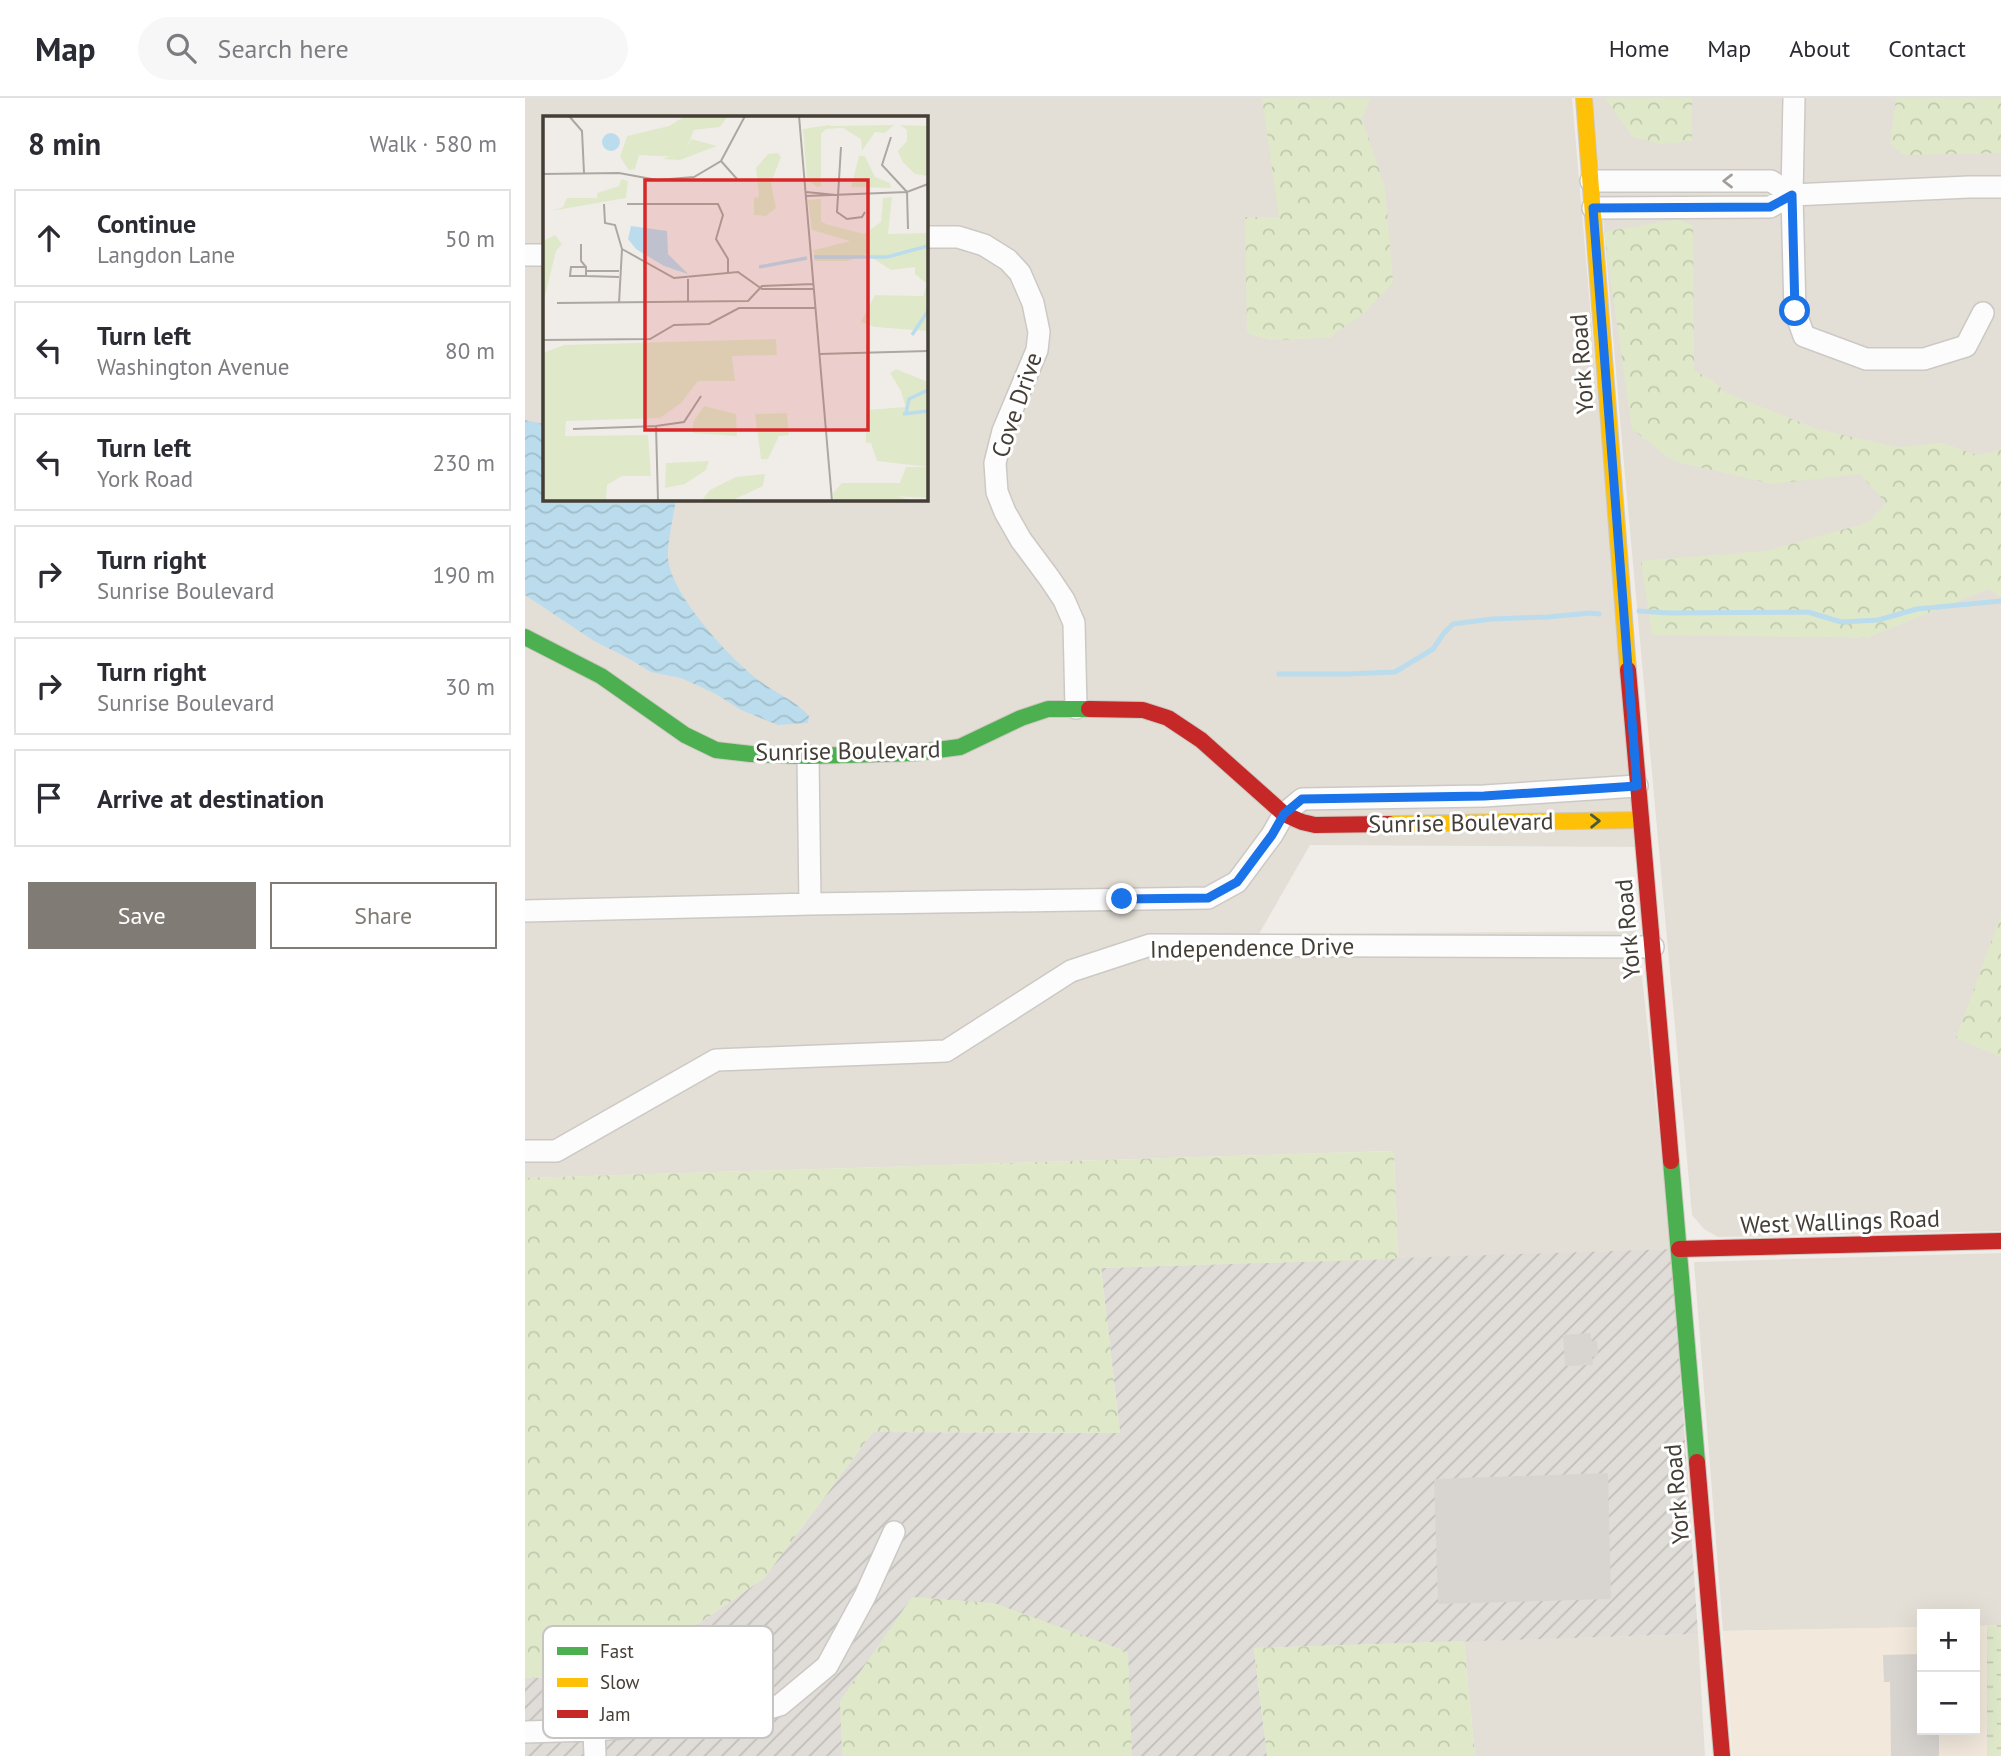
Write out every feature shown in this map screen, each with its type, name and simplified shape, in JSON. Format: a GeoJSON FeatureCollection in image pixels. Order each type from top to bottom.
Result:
{"type":"FeatureCollection","features":[{"type":"Feature","properties":{"kind":"street","name":"York Road"},"geometry":{"type":"LineString","coordinates":[[1584,98],[1637,786],[1722,1756]]}},
{"type":"Feature","properties":{"kind":"street"},"geometry":{"type":"LineString","coordinates":[[1794,98],[1792,195],[1795,311],[1804,336],[1866,359],[1924,359],[1966,346],[1983,313]]}},
{"type":"Feature","properties":{"kind":"street"},"geometry":{"type":"LineString","coordinates":[[1591,181],[1771,181],[1792,195]]}},
{"type":"Feature","properties":{"kind":"street"},"geometry":{"type":"LineString","coordinates":[[1593,208],[1770,207],[1792,195],[2001,187]]}},
{"type":"Feature","properties":{"kind":"street","name":"Cove Drive"},"geometry":{"type":"LineString","coordinates":[[927,237],[958,237],[984,245],[1008,260],[1020,273],[1033,303],[1039,332],[1037,350],[1003,431],[995,463],[997,492],[1021,540],[1051,579],[1074,623],[1076,708]]}},
{"type":"Feature","properties":{"kind":"street"},"geometry":{"type":"LineString","coordinates":[[525,255],[543,255]]}},
{"type":"Feature","properties":{"kind":"street","name":"Sunrise Boulevard"},"geometry":{"type":"LineString","coordinates":[[525,637],[601,676],[685,735],[716,750],[808,756],[914,754],[960,747],[1048,709],[1143,710],[1168,718],[1201,740],[1284,814],[1315,825],[1640,820]]}},
{"type":"Feature","properties":{"kind":"street"},"geometry":{"type":"LineString","coordinates":[[808,756],[810,904]]}},
{"type":"Feature","properties":{"kind":"street","name":"Sunrise Boulevard"},"geometry":{"type":"LineString","coordinates":[[1284,814],[1302,799],[1484,796],[1637,786]]}},
{"type":"Feature","properties":{"kind":"street"},"geometry":{"type":"LineString","coordinates":[[525,911],[1208,898],[1237,882],[1284,814]]}},
{"type":"Feature","properties":{"kind":"street","name":"Independence Drive"},"geometry":{"type":"LineString","coordinates":[[525,1151],[556,1151],[716,1060],[946,1051],[1071,971],[1150,945],[1653,947]]}},
{"type":"Feature","properties":{"kind":"street","name":"West Wallings Road"},"geometry":{"type":"LineString","coordinates":[[1679,1249],[2001,1241]]}},
{"type":"Feature","properties":{"kind":"street"},"geometry":{"type":"LineString","coordinates":[[773,1707],[779,1705],[827,1666],[865,1596],[894,1532]]}},
{"type":"Feature","properties":{"kind":"street"},"geometry":{"type":"LineString","coordinates":[[525,1732],[543,1731]]}},
{"type":"Feature","properties":{"kind":"street"},"geometry":{"type":"LineString","coordinates":[[594,1738],[595,1756]]}},
{"type":"Feature","properties":{"kind":"shaded area"},"geometry":{"type":"Polygon","coordinates":[[[525,98],[1572,98],[1637,847],[1310,845],[1259,934],[1637,931],[1672,1249],[1398,1259],[1394,1151],[525,1178],[525,98]]]}},
{"type":"Feature","properties":{"kind":"shaded area"},"geometry":{"type":"Polygon","coordinates":[[[1593,98],[2001,98],[2001,1231],[1718,1237],[1704,1229],[1692,1215],[1593,98]]]}},
{"type":"Feature","properties":{"kind":"shaded area"},"geometry":{"type":"Polygon","coordinates":[[[1672,1249],[1698,1634],[1254,1648],[1267,1756],[525,1756],[525,1678],[543,1677],[543,1738],[773,1738],[773,1626],[695,1626],[764,1578],[873,1432],[1120,1433],[1101,1268],[1672,1249]]]}},
{"type":"Feature","properties":{"kind":"shaded area"},"geometry":{"type":"Polygon","coordinates":[[[2001,1253],[2001,1625],[1980,1626],[1980,1609],[1917,1609],[1917,1627],[1723,1631],[1694,1262],[2001,1253]]]}},
{"type":"Feature","properties":{"kind":"shaded area"},"geometry":{"type":"Polygon","coordinates":[[[1980,1626],[1987,1626],[1987,1756],[1733,1756],[1723,1631],[1917,1627],[1917,1735],[1980,1735],[1980,1626]]]}},
{"type":"Feature","properties":{"kind":"shaded area"},"geometry":{"type":"Polygon","coordinates":[[[1698,1634],[1705,1756],[1475,1756],[1464,1641],[1698,1634]]]}},
{"type":"Feature","properties":{"kind":"green space"},"geometry":{"type":"Polygon","coordinates":[[[1262,98],[1370,98],[1362,119],[1385,187],[1393,282],[1365,312],[1329,338],[1270,340],[1247,333],[1245,217],[1279,217],[1262,98]]]}},
{"type":"Feature","properties":{"kind":"green space"},"geometry":{"type":"Polygon","coordinates":[[[1605,98],[1692,98],[1692,141],[1661,144],[1633,137],[1605,98]]]}},
{"type":"Feature","properties":{"kind":"green space"},"geometry":{"type":"Polygon","coordinates":[[[1896,98],[2001,98],[2001,153],[1904,155],[1890,144],[1896,98]]]}},
{"type":"Feature","properties":{"kind":"green space"},"geometry":{"type":"Polygon","coordinates":[[[1678,219],[1693,226],[1694,370],[1713,381],[1726,393],[1817,429],[1897,447],[1942,443],[1977,455],[2001,450],[2001,597],[1988,589],[1867,638],[1652,635],[1641,561],[1765,551],[1867,523],[1886,503],[1860,474],[1772,484],[1673,461],[1632,429],[1604,232],[1678,219]]]}},
{"type":"Feature","properties":{"kind":"green space"},"geometry":{"type":"Polygon","coordinates":[[[2001,915],[2001,1057],[1956,1038],[2001,915]]]}},
{"type":"Feature","properties":{"kind":"green space"},"geometry":{"type":"Polygon","coordinates":[[[1394,1151],[1398,1259],[1101,1268],[1120,1433],[873,1432],[764,1578],[695,1626],[543,1626],[543,1677],[525,1678],[525,1178],[1394,1151]]]}},
{"type":"Feature","properties":{"kind":"green space"},"geometry":{"type":"Polygon","coordinates":[[[912,1597],[994,1603],[1128,1652],[1132,1756],[842,1756],[840,1701],[912,1597]]]}},
{"type":"Feature","properties":{"kind":"green space"},"geometry":{"type":"Polygon","coordinates":[[[2001,1625],[2001,1756],[1987,1756],[1987,1626],[2001,1625]]]}},
{"type":"Feature","properties":{"kind":"green space"},"geometry":{"type":"Polygon","coordinates":[[[1464,1641],[1475,1756],[1267,1756],[1254,1648],[1464,1641]]]}},
{"type":"Feature","properties":{"kind":"water"},"geometry":{"type":"Polygon","coordinates":[[[525,420],[543,424],[543,500],[676,500],[668,558],[679,590],[719,643],[761,682],[804,710],[809,716],[808,723],[778,725],[741,710],[714,693],[681,678],[651,672],[594,641],[525,595],[525,420]]]}},
{"type":"Feature","properties":{"kind":"building"},"geometry":{"type":"Polygon","coordinates":[[[1590,1334],[1590,1342],[1596,1342],[1597,1355],[1591,1356],[1592,1364],[1566,1365],[1564,1336],[1590,1334]]]}},
{"type":"Feature","properties":{"kind":"building"},"geometry":{"type":"Polygon","coordinates":[[[1607,1474],[1610,1598],[1439,1603],[1435,1480],[1607,1474]]]}},
{"type":"Feature","properties":{"kind":"building"},"geometry":{"type":"Polygon","coordinates":[[[1917,1655],[1917,1735],[1938,1735],[1938,1756],[1892,1756],[1891,1681],[1885,1681],[1884,1656],[1917,1655]]]}},
{"type":"Feature","properties":{"kind":"waterway"},"geometry":{"type":"LineString","coordinates":[[1639,611],[1808,612],[1841,622],[1878,620],[1917,609],[2001,601]]}},
{"type":"Feature","properties":{"kind":"waterway"},"geometry":{"type":"LineString","coordinates":[[1279,674],[1395,672],[1433,649],[1453,624],[1492,619],[1599,614]]}},
{"type":"Feature","properties":{"kind":"traffic: fast"},"geometry":{"type":"LineString","coordinates":[[525,637],[601,676],[685,735],[716,750],[808,756],[914,753],[960,747],[1021,718],[1048,709],[1089,709]]}},
{"type":"Feature","properties":{"kind":"traffic: fast"},"geometry":{"type":"LineString","coordinates":[[1671,1161],[1697,1462]]}},
{"type":"Feature","properties":{"kind":"traffic: slow"},"geometry":{"type":"LineString","coordinates":[[1584,98],[1628,670]]}},
{"type":"Feature","properties":{"kind":"traffic: slow"},"geometry":{"type":"LineString","coordinates":[[1389,824],[1640,820]]}},
{"type":"Feature","properties":{"kind":"traffic: jam"},"geometry":{"type":"LineString","coordinates":[[1628,670],[1671,1161]]}},
{"type":"Feature","properties":{"kind":"traffic: jam"},"geometry":{"type":"LineString","coordinates":[[1089,709],[1143,710],[1168,718],[1201,740],[1284,814],[1302,822],[1315,825],[1389,824]]}},
{"type":"Feature","properties":{"kind":"traffic: jam"},"geometry":{"type":"LineString","coordinates":[[1679,1249],[2001,1241]]}},
{"type":"Feature","properties":{"kind":"traffic: jam"},"geometry":{"type":"LineString","coordinates":[[1697,1462],[1722,1756]]}},
{"type":"Feature","properties":{"kind":"route"},"geometry":{"type":"LineString","coordinates":[[1122,899],[1208,898],[1237,882],[1284,814],[1302,799],[1484,796],[1637,786],[1593,208],[1770,207],[1792,195],[1795,311]]}}]}
